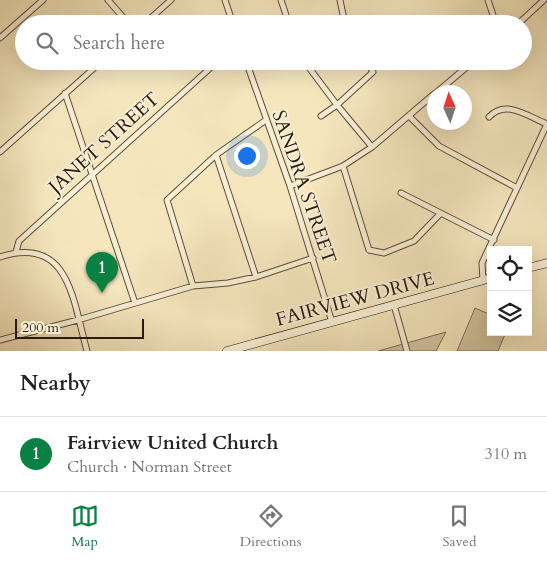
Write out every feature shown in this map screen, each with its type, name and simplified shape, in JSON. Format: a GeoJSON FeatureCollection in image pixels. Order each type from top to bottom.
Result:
{"type":"FeatureCollection","features":[{"type":"Feature","properties":{"kind":"main road"},"geometry":{"type":"LineString","coordinates":[[532,267],[547,263]]}},
{"type":"Feature","properties":{"kind":"main road","name":"FAIRVIEW DRIVE"},"geometry":{"type":"LineString","coordinates":[[227,351],[487,279]]}},
{"type":"Feature","properties":{"kind":"street"},"geometry":{"type":"LineString","coordinates":[[26,15],[43,0]]}},
{"type":"Feature","properties":{"kind":"street"},"geometry":{"type":"LineString","coordinates":[[108,0],[121,15]]}},
{"type":"Feature","properties":{"kind":"street"},"geometry":{"type":"LineString","coordinates":[[154,15],[171,0]]}},
{"type":"Feature","properties":{"kind":"street"},"geometry":{"type":"LineString","coordinates":[[225,0],[230,15]]}},
{"type":"Feature","properties":{"kind":"street"},"geometry":{"type":"LineString","coordinates":[[281,0],[286,15]]}},
{"type":"Feature","properties":{"kind":"street"},"geometry":{"type":"LineString","coordinates":[[340,0],[343,15]]}},
{"type":"Feature","properties":{"kind":"street"},"geometry":{"type":"LineString","coordinates":[[488,0],[493,15]]}},
{"type":"Feature","properties":{"kind":"street"},"geometry":{"type":"LineString","coordinates":[[528,15],[544,0]]}},
{"type":"Feature","properties":{"kind":"street"},"geometry":{"type":"LineString","coordinates":[[0,38],[15,25]]}},
{"type":"Feature","properties":{"kind":"street"},"geometry":{"type":"LineString","coordinates":[[0,152],[92,70]]}},
{"type":"Feature","properties":{"kind":"street","name":"JANET STREET"},"geometry":{"type":"LineString","coordinates":[[16,252],[19,241],[208,70]]}},
{"type":"Feature","properties":{"kind":"street","name":"SANDRA STREET"},"geometry":{"type":"LineString","coordinates":[[249,70],[290,186],[332,322]]}},
{"type":"Feature","properties":{"kind":"street"},"geometry":{"type":"LineString","coordinates":[[311,70],[372,147]]}},
{"type":"Feature","properties":{"kind":"street"},"geometry":{"type":"LineString","coordinates":[[321,116],[337,105],[373,72],[372,70]]}},
{"type":"Feature","properties":{"kind":"street"},"geometry":{"type":"LineString","coordinates":[[446,85],[464,70]]}},
{"type":"Feature","properties":{"kind":"street"},"geometry":{"type":"LineString","coordinates":[[65,94],[136,303]]}},
{"type":"Feature","properties":{"kind":"street"},"geometry":{"type":"LineString","coordinates":[[290,186],[343,166],[372,147],[427,101]]}},
{"type":"Feature","properties":{"kind":"street"},"geometry":{"type":"LineString","coordinates":[[488,117],[496,110],[508,108],[547,124],[491,246]]}},
{"type":"Feature","properties":{"kind":"street"},"geometry":{"type":"LineString","coordinates":[[409,116],[439,146],[517,188]]}},
{"type":"Feature","properties":{"kind":"street"},"geometry":{"type":"LineString","coordinates":[[193,286],[167,200],[216,155],[266,120]]}},
{"type":"Feature","properties":{"kind":"street"},"geometry":{"type":"LineString","coordinates":[[216,155],[256,277]]}},
{"type":"Feature","properties":{"kind":"street"},"geometry":{"type":"LineString","coordinates":[[343,166],[369,250],[384,253],[414,241],[440,214]]}},
{"type":"Feature","properties":{"kind":"street"},"geometry":{"type":"LineString","coordinates":[[401,194],[494,240]]}},
{"type":"Feature","properties":{"kind":"street"},"geometry":{"type":"LineString","coordinates":[[0,257],[16,252],[30,252],[45,257],[56,264],[64,274],[70,288],[87,351]]}},
{"type":"Feature","properties":{"kind":"street"},"geometry":{"type":"LineString","coordinates":[[487,253],[482,263],[487,279]]}},
{"type":"Feature","properties":{"kind":"street"},"geometry":{"type":"LineString","coordinates":[[0,340],[78,320],[193,286],[228,283],[256,277],[313,258]]}},
{"type":"Feature","properties":{"kind":"street"},"geometry":{"type":"LineString","coordinates":[[394,305],[407,351]]}},
{"type":"Feature","properties":{"kind":"shaded area"},"geometry":{"type":"Polygon","coordinates":[[[475,308],[487,313],[487,336],[504,336],[498,351],[457,351],[475,308]]]}},
{"type":"Feature","properties":{"kind":"shaded area"},"geometry":{"type":"Polygon","coordinates":[[[446,332],[436,351],[378,351],[446,332]]]}},
{"type":"Feature","properties":{"kind":"place","name":"Fairview United Church"},"geometry":{"type":"Point","coordinates":[102,293]}}]}
